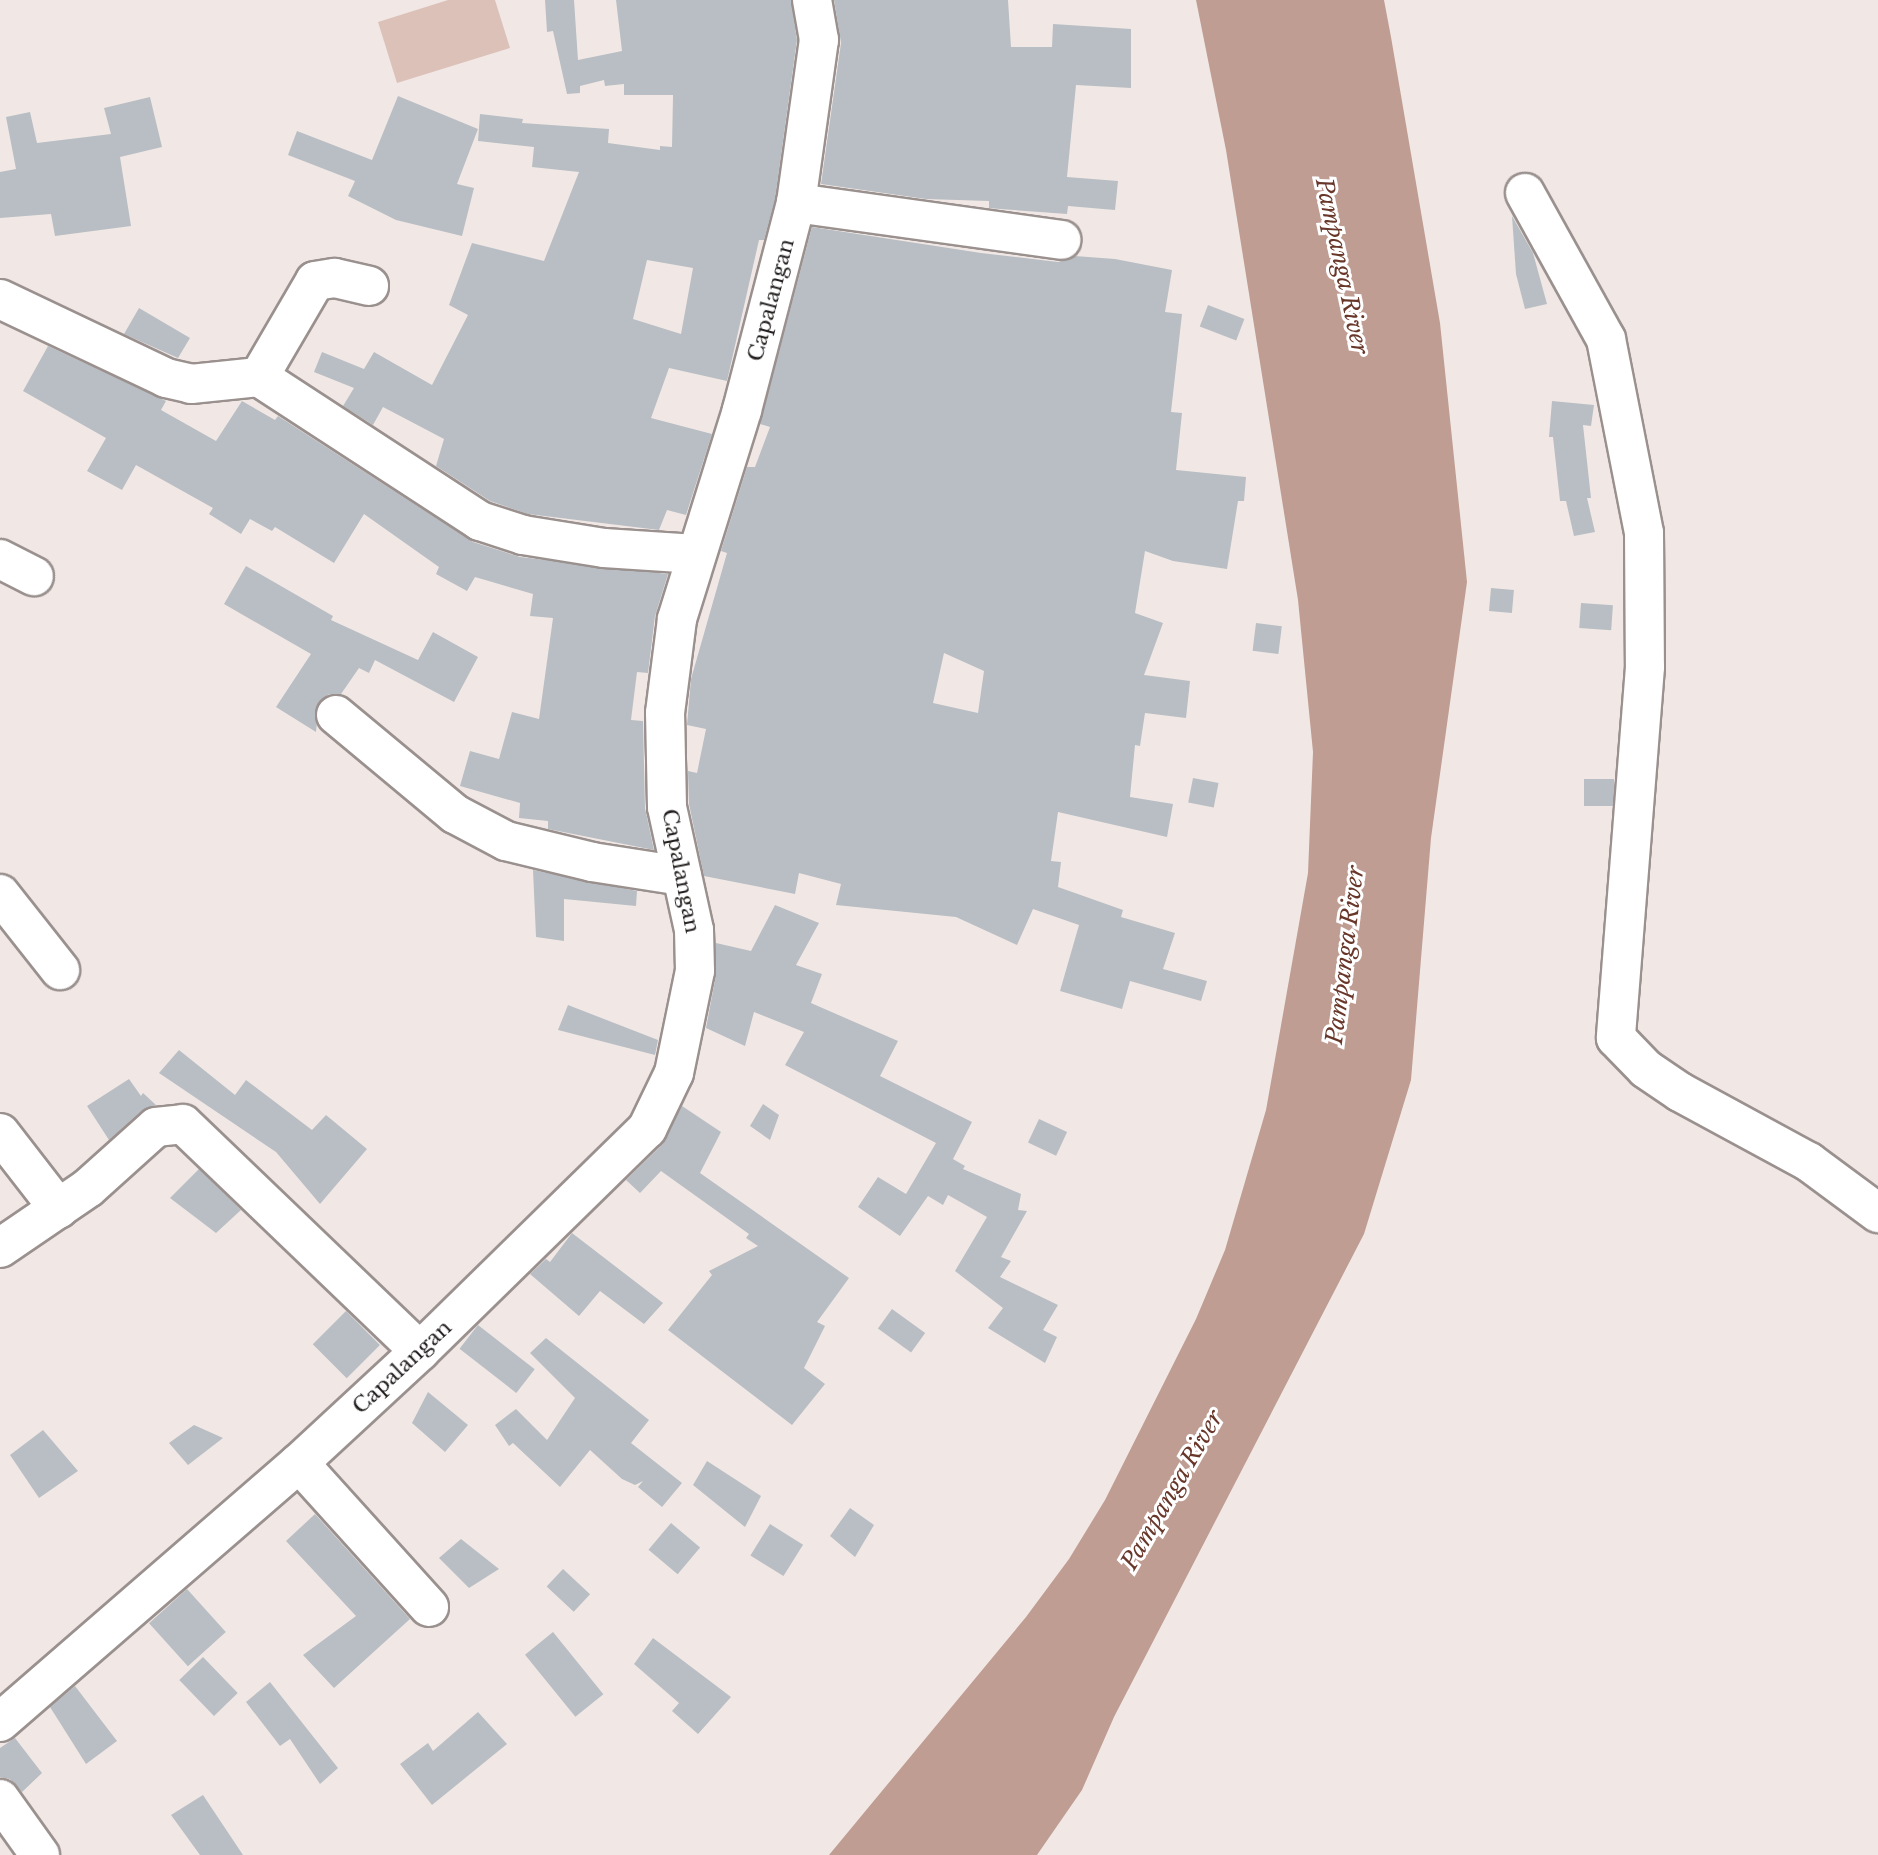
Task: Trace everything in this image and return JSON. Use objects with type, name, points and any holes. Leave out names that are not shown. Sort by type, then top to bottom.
[{"type":"street","name":"Capalangan","points":[[0,1721],[299,1463],[420,1352],[647,1129],[674,1073],[695,971],[694,930],[667,807],[665,713],[677,619],[773,302],[796,203],[819,40],[812,0]]},
{"type":"street","points":[[1525,193],[1606,339],[1644,533],[1645,667],[1616,1038],[1646,1069],[1680,1092],[1809,1162],[1878,1213]]},
{"type":"street","points":[[796,203],[1061,240]]},
{"type":"street","points":[[259,377],[315,281],[335,278],[369,286]]},
{"type":"street","points":[[0,299],[166,378],[191,384],[259,377],[480,521],[567,543],[696,554]]},
{"type":"street","points":[[0,559],[34,576]]},
{"type":"street","points":[[336,715],[455,814],[506,841],[592,862],[682,876]]},
{"type":"street","points":[[0,894],[60,970]]},
{"type":"street","points":[[0,1248],[89,1188],[156,1127],[183,1124],[420,1352]]},
{"type":"street","points":[[0,1133],[59,1209]]},
{"type":"street","points":[[299,1463],[429,1607]]},
{"type":"street","points":[[0,1799],[40,1855]]},
{"type":"shaded area","points":[[448,0],[495,0],[510,48],[397,83],[378,22]]},
{"type":"water","name":"Pampanga River","points":[[1196,0],[1384,0],[1440,323],[1467,582],[1431,838],[1411,1080],[1364,1234],[1114,1717],[1082,1790],[1037,1855],[829,1855],[1026,1617],[1069,1559],[1105,1500],[1196,1319],[1225,1250],[1266,1110],[1308,873],[1313,752],[1298,600],[1226,150]]},
{"type":"building","points":[[545,0],[574,0],[578,60],[622,51],[616,0],[791,0],[797,40],[775,199],[764,240],[759,240],[727,381],[669,368],[651,418],[712,434],[686,515],[667,510],[659,530],[528,514],[490,501],[436,466],[444,439],[383,407],[373,425],[343,406],[354,388],[314,372],[322,352],[364,369],[374,352],[432,385],[468,315],[449,305],[472,243],[544,261],[579,172],[532,167],[534,147],[478,141],[480,114],[523,119],[522,123],[609,129],[608,143],[660,150],[660,146],[672,147],[673,95],[624,95],[624,84],[605,86],[604,80],[580,86],[580,93],[567,94],[553,31],[547,32]],"holes":[[[647,260],[693,268],[681,334],[633,319]]]},
{"type":"building","points":[[834,0],[1008,0],[1011,47],[1052,47],[1053,24],[1131,29],[1131,88],[1076,85],[1067,177],[1118,181],[1115,210],[1068,206],[1067,214],[1000,209],[989,208],[989,201],[926,199],[821,184],[841,43]]},
{"type":"building","points":[[398,96],[478,129],[457,184],[474,188],[462,236],[396,220],[348,196],[355,181],[288,155],[297,131],[372,160]]},
{"type":"building","points":[[150,97],[162,147],[120,157],[131,226],[55,236],[51,214],[0,218],[0,172],[16,169],[6,117],[30,112],[37,143],[111,134],[104,108]]},
{"type":"building","points":[[1512,216],[1533,253],[1547,304],[1525,309],[1516,274]]},
{"type":"building","points":[[812,227],[981,253],[1058,262],[1075,256],[1115,259],[1172,270],[1165,312],[1182,314],[1171,412],[1182,413],[1176,470],[1246,477],[1244,501],[1238,501],[1227,569],[1173,561],[1145,551],[1135,613],[1163,623],[1144,675],[1190,681],[1186,718],[1145,713],[1140,746],[1135,745],[1130,797],[1173,804],[1167,837],[1058,812],[1051,861],[1061,862],[1058,887],[1123,910],[1121,917],[1175,933],[1163,969],[1207,981],[1201,1001],[1130,981],[1122,1009],[1060,991],[1079,925],[1033,909],[1017,945],[956,917],[836,905],[841,884],[799,873],[795,894],[704,876],[689,804],[688,771],[697,773],[706,729],[687,725],[691,679],[727,553],[721,551],[747,467],[755,467],[770,427],[760,424]],"holes":[[[944,653],[984,671],[978,713],[933,703]]]},
{"type":"building","points":[[1208,305],[1244,319],[1236,340],[1200,326]]},
{"type":"building","points":[[139,308],[190,338],[178,358],[124,334]]},
{"type":"building","points":[[48,346],[166,401],[161,410],[216,441],[242,401],[275,420],[278,416],[473,542],[520,557],[668,574],[655,616],[648,673],[637,672],[631,720],[643,721],[645,808],[654,850],[548,829],[548,821],[519,818],[520,803],[460,786],[470,751],[499,759],[512,712],[539,719],[553,618],[530,616],[533,594],[475,577],[467,591],[436,574],[439,567],[364,514],[334,563],[275,527],[272,531],[250,519],[241,534],[209,514],[213,508],[136,465],[122,490],[87,471],[106,438],[23,391]]},
{"type":"building","points":[[1552,401],[1594,405],[1591,426],[1583,425],[1591,498],[1587,498],[1595,532],[1574,536],[1566,501],[1560,501],[1553,437],[1549,437]]},
{"type":"building","points":[[246,566],[333,616],[331,620],[418,660],[433,632],[478,657],[454,702],[375,660],[369,673],[359,668],[341,694],[329,694],[319,702],[316,732],[276,707],[311,654],[224,604]]},
{"type":"building","points":[[1491,588],[1514,590],[1512,613],[1489,611]]},
{"type":"building","points":[[1581,603],[1613,605],[1611,630],[1579,628]]},
{"type":"building","points":[[1256,623],[1282,626],[1278,654],[1253,651]]},
{"type":"building","points":[[1193,778],[1219,783],[1214,808],[1188,803]]},
{"type":"building","points":[[1584,779],[1614,779],[1614,806],[1584,806]]},
{"type":"building","points":[[533,870],[637,891],[636,906],[564,899],[564,941],[536,937]]},
{"type":"building","points":[[775,905],[819,923],[796,965],[822,974],[811,1003],[898,1041],[880,1076],[972,1122],[953,1159],[965,1166],[963,1169],[1021,1194],[1018,1210],[1027,1211],[1001,1257],[1011,1261],[1000,1277],[1058,1305],[1043,1330],[1057,1337],[1045,1363],[988,1328],[1003,1308],[955,1271],[987,1217],[948,1195],[943,1205],[928,1196],[900,1236],[858,1207],[878,1177],[906,1194],[936,1143],[785,1065],[804,1032],[754,1012],[745,1046],[706,1028],[716,975],[716,943],[751,951]]},
{"type":"building","points":[[568,1005],[658,1040],[655,1055],[558,1030]]},
{"type":"building","points":[[179,1050],[235,1095],[246,1080],[312,1130],[326,1115],[367,1149],[320,1204],[276,1152],[159,1073]]},
{"type":"building","points":[[129,1079],[141,1096],[143,1093],[156,1105],[141,1111],[109,1140],[87,1106]]},
{"type":"building","points":[[763,1104],[779,1115],[770,1140],[750,1126]]},
{"type":"building","points":[[682,1106],[721,1132],[700,1173],[849,1278],[817,1322],[825,1326],[804,1368],[825,1384],[792,1425],[668,1330],[712,1275],[709,1271],[758,1246],[746,1238],[749,1234],[661,1171],[640,1193],[626,1180],[663,1144]]},
{"type":"building","points":[[1039,1119],[1067,1132],[1056,1156],[1028,1143]]},
{"type":"building","points":[[199,1169],[241,1210],[216,1233],[170,1198]]},
{"type":"building","points":[[572,1233],[663,1303],[644,1324],[600,1291],[579,1316],[530,1274],[546,1259],[550,1262]]},
{"type":"building","points":[[892,1309],[925,1333],[911,1353],[878,1328]]},
{"type":"building","points":[[346,1311],[380,1345],[347,1378],[313,1344]]},
{"type":"building","points":[[478,1325],[535,1369],[516,1393],[460,1349]]},
{"type":"building","points":[[546,1338],[649,1420],[631,1443],[682,1483],[662,1507],[638,1487],[643,1481],[635,1485],[622,1479],[590,1450],[560,1487],[513,1443],[509,1446],[495,1425],[516,1409],[547,1440],[575,1398],[530,1353]]},
{"type":"building","points":[[428,1392],[468,1425],[445,1452],[412,1423]]},
{"type":"building","points":[[194,1425],[223,1438],[188,1465],[169,1443]]},
{"type":"building","points":[[43,1430],[78,1471],[39,1498],[10,1455]]},
{"type":"building","points":[[707,1461],[761,1496],[745,1527],[693,1485]]},
{"type":"building","points":[[850,1508],[874,1525],[855,1557],[830,1536]]},
{"type":"building","points":[[315,1514],[410,1619],[334,1688],[303,1655],[356,1616],[286,1541]]},
{"type":"building","points":[[671,1523],[700,1547],[678,1574],[649,1550]]},
{"type":"building","points":[[770,1524],[803,1545],[783,1576],[750,1555]]},
{"type":"building","points":[[461,1539],[499,1569],[469,1588],[439,1558]]},
{"type":"building","points":[[563,1569],[590,1594],[574,1612],[547,1587]]},
{"type":"building","points":[[187,1589],[226,1632],[188,1666],[149,1623]]},
{"type":"building","points":[[553,1632],[603,1694],[575,1717],[525,1655]]},
{"type":"building","points":[[653,1638],[731,1697],[698,1734],[672,1711],[679,1703],[634,1664]]},
{"type":"building","points":[[203,1657],[238,1693],[214,1716],[179,1680]]},
{"type":"building","points":[[270,1682],[338,1768],[320,1784],[290,1739],[280,1746],[246,1702]]},
{"type":"building","points":[[75,1686],[117,1741],[86,1764],[50,1707]]},
{"type":"building","points":[[478,1712],[507,1744],[432,1805],[400,1764],[428,1743],[433,1751]]},
{"type":"building","points":[[15,1738],[42,1773],[22,1792],[10,1779],[0,1777],[0,1748]]},
{"type":"building","points":[[203,1795],[243,1855],[200,1855],[171,1815]]}]
